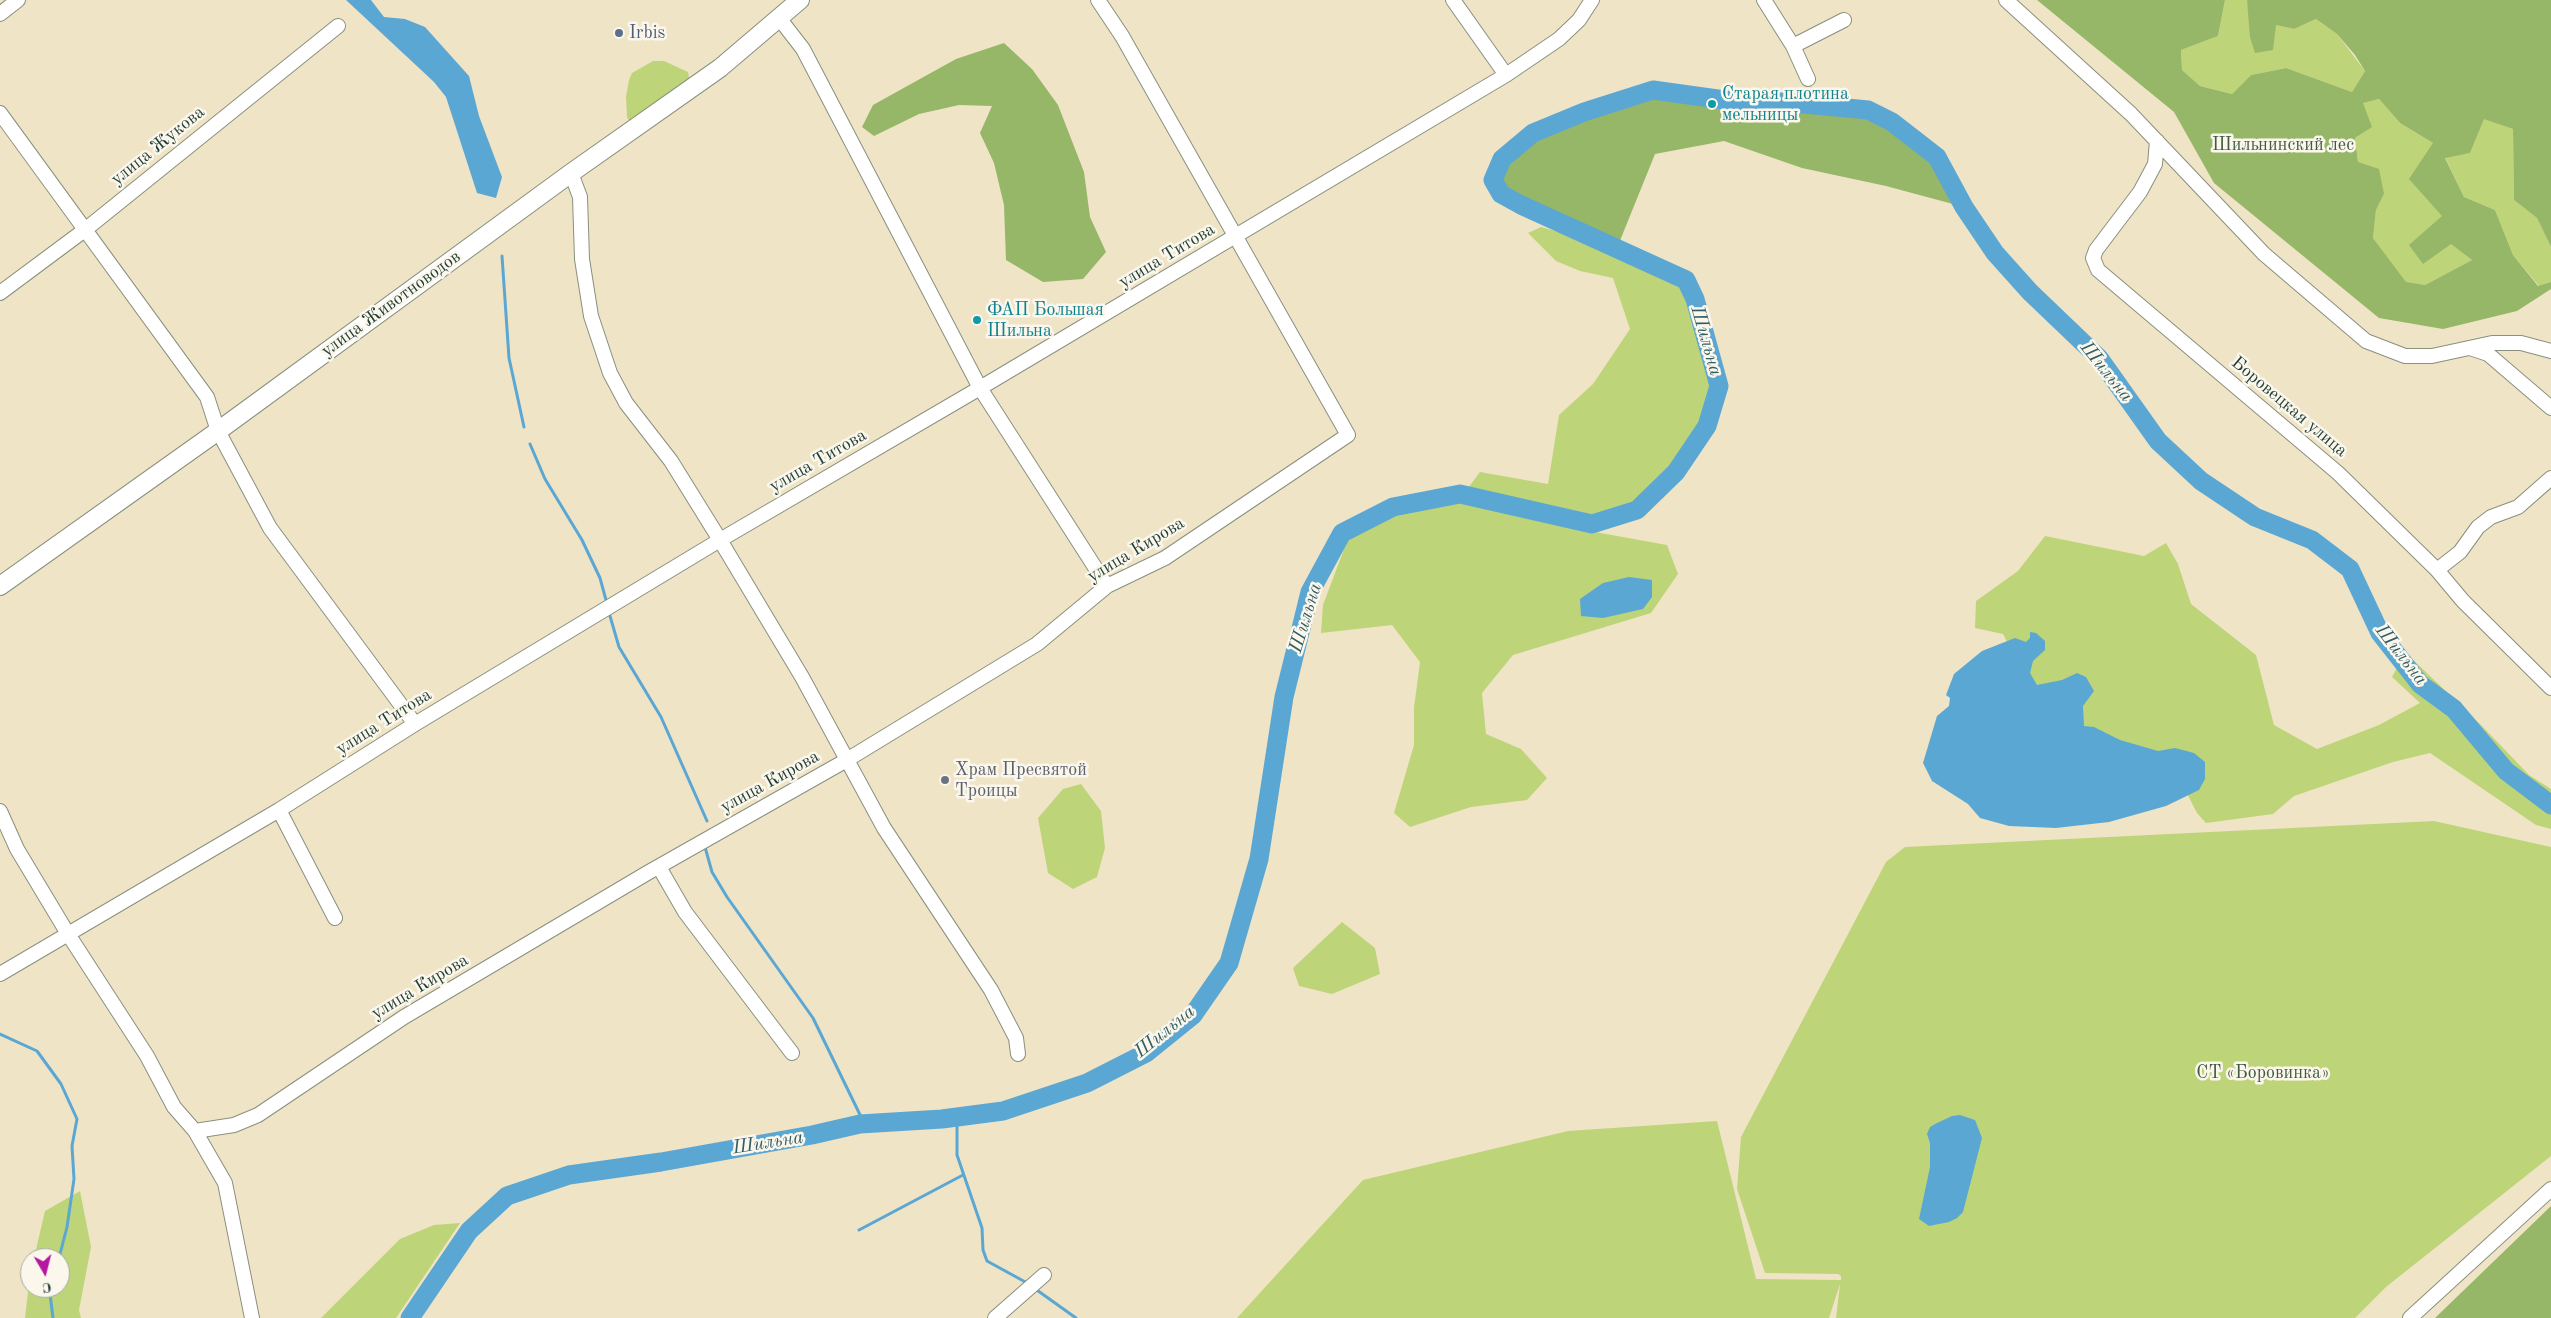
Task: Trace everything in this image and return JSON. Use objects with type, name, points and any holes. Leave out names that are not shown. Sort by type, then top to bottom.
[{"type":"main road","name":"улица Животноводов","points":[[0,586],[218,431],[571,173],[720,68],[800,0]]},
{"type":"street","points":[[0,14],[18,0]]},
{"type":"street","points":[[1098,0],[1122,36],[1235,236]]},
{"type":"street","points":[[1453,0],[1506,75]]},
{"type":"street","name":"улица Титова","points":[[0,974],[279,810],[415,724],[720,540],[980,388],[1506,75],[1559,39],[1578,20],[1592,0]]},
{"type":"street","points":[[1764,0],[1793,46],[1808,78]]},
{"type":"street","points":[[2006,0],[2130,114],[2264,254],[2366,341],[2405,356],[2432,356],[2492,343],[2521,343],[2551,351]]},
{"type":"street","points":[[779,18],[803,49],[980,388],[1107,586]]},
{"type":"street","points":[[1793,46],[1844,20]]},
{"type":"street","name":"улица Жукова","points":[[0,293],[86,229],[338,26]]},
{"type":"street","points":[[0,113],[207,397],[218,431],[270,528],[415,724]]},
{"type":"street","name":"Боровецкая улица","points":[[2157,142],[2155,164],[2140,192],[2096,250],[2094,258],[2098,270],[2338,473],[2437,570],[2463,600],[2551,688]]},
{"type":"street","points":[[571,173],[580,197],[582,259],[591,316],[610,373],[626,403],[671,461],[720,540],[802,678],[845,761],[884,828],[991,990],[1016,1038],[1018,1054]]},
{"type":"street","name":"улица Кирова","points":[[194,1132],[234,1125],[258,1115],[404,1017],[659,867],[845,761],[1037,644],[1107,586],[1164,558],[1348,435],[1235,236]]},
{"type":"street","points":[[2470,348],[2488,354],[2551,408]]},
{"type":"street","points":[[2437,570],[2460,552],[2478,527],[2492,517],[2518,507],[2551,478]]},
{"type":"street","points":[[279,810],[335,918]]},
{"type":"street","points":[[0,811],[17,849],[68,934],[147,1056],[174,1107],[194,1132],[225,1183],[252,1318]]},
{"type":"street","points":[[659,867],[685,912],[792,1054]]},
{"type":"street","points":[[2410,1318],[2551,1188]]},
{"type":"street","points":[[995,1318],[1044,1275]]},
{"type":"green space","name":"Шильнинский лес","points":[[2037,0],[2225,0],[2218,36],[2181,50],[2182,70],[2200,86],[2232,94],[2251,75],[2286,68],[2352,92],[2365,71],[2355,55],[2337,34],[2316,19],[2294,29],[2276,25],[2273,50],[2255,53],[2250,37],[2247,0],[2551,0],[2551,247],[2537,218],[2514,200],[2513,129],[2484,119],[2470,153],[2445,158],[2464,197],[2495,210],[2513,255],[2538,286],[2551,282],[2551,289],[2517,311],[2443,329],[2379,318],[2214,183],[2174,112]],"holes":[[[2379,99],[2400,123],[2433,143],[2409,179],[2442,216],[2409,245],[2423,264],[2451,244],[2472,260],[2425,285],[2406,282],[2373,238],[2376,210],[2384,194],[2379,169],[2358,162],[2355,138],[2372,127],[2363,103]]]},
{"type":"green space","points":[[2225,0],[2247,0],[2248,7],[2276,25],[2294,29],[2316,19],[2337,34],[2365,71],[2352,92],[2286,68],[2251,75],[2232,94],[2200,86],[2182,70],[2181,50],[2218,36]]},
{"type":"green space","points":[[1004,43],[1032,69],[1058,105],[1084,172],[1090,217],[1106,252],[1083,279],[1043,282],[1006,260],[1004,205],[994,163],[980,133],[992,106],[959,105],[919,114],[874,136],[862,127],[873,105],[956,59]]},
{"type":"green space","points":[[653,61],[664,61],[688,72],[690,83],[631,126],[627,117],[626,97],[629,80],[632,73]]},
{"type":"green space","points":[[1653,90],[1732,101],[1783,102],[1868,110],[1892,122],[1937,157],[1964,207],[1886,186],[1802,168],[1724,141],[1655,154],[1617,248],[1501,194],[1493,180],[1502,159],[1533,133],[1584,112]]},
{"type":"green space","points":[[2379,99],[2400,123],[2433,143],[2442,216],[2452,244],[2472,260],[2425,285],[2406,283],[2373,238],[2376,210],[2384,194],[2358,162],[2355,138],[2371,127],[2362,103]]},
{"type":"green space","points":[[2484,118],[2513,129],[2514,200],[2537,218],[2551,247],[2551,282],[2539,286],[2513,255],[2495,210],[2464,197],[2445,157],[2470,153]]},
{"type":"green space","points":[[1541,227],[1617,248],[1629,244],[1695,299],[1722,369],[1708,441],[1663,498],[1624,520],[1573,528],[1667,545],[1678,574],[1651,613],[1513,655],[1482,693],[1486,734],[1521,749],[1547,778],[1527,800],[1471,807],[1410,827],[1394,813],[1414,745],[1414,708],[1420,662],[1392,625],[1321,633],[1323,605],[1352,528],[1404,505],[1457,503],[1480,472],[1548,484],[1559,415],[1593,384],[1630,329],[1613,278],[1580,271],[1556,261],[1528,233]]},
{"type":"green space","points":[[2045,536],[2144,556],[2166,543],[2178,564],[2191,604],[2256,655],[2274,725],[2317,749],[2379,725],[2420,703],[2392,677],[2405,652],[2481,725],[2529,775],[2551,789],[2551,829],[2536,825],[2430,753],[2393,762],[2294,796],[2273,814],[2206,823],[2197,813],[2174,768],[2094,740],[2028,683],[2003,634],[1975,628],[1976,601],[2018,571]]},
{"type":"green space","points":[[1081,784],[1101,811],[1105,848],[1097,877],[1073,889],[1048,873],[1038,818],[1063,789]]},
{"type":"green space","name":"СТ «Боровинка»","points":[[2434,821],[2551,847],[2551,1156],[2386,1287],[2355,1318],[1836,1318],[1840,1284],[1829,1318],[1237,1318],[1363,1180],[1568,1131],[1717,1121],[1756,1279],[1841,1280],[1841,1276],[1838,1274],[1765,1273],[1737,1189],[1741,1137],[1886,862],[1905,847]]},
{"type":"green space","points":[[1342,922],[1375,948],[1380,974],[1332,994],[1299,986],[1293,968]]},
{"type":"green space","points":[[80,1191],[91,1247],[79,1310],[81,1318],[25,1318],[27,1298],[70,1298],[70,1248],[36,1248],[45,1211]]},
{"type":"green space","points":[[2551,1206],[2551,1318],[2435,1318]]},
{"type":"green space","points":[[460,1223],[396,1318],[321,1318],[400,1239],[434,1225]]},
{"type":"water","points":[[346,0],[371,0],[384,17],[405,19],[425,27],[469,76],[479,116],[502,177],[496,198],[477,193],[446,97],[434,82]]},
{"type":"water","points":[[1629,577],[1652,580],[1652,597],[1643,609],[1603,618],[1581,616],[1580,599],[1603,583]]},
{"type":"water","points":[[2030,632],[2036,633],[2045,641],[2045,650],[2033,661],[2030,673],[2037,685],[2062,680],[2077,673],[2086,677],[2094,691],[2083,706],[2084,726],[2094,727],[2120,740],[2158,751],[2175,748],[2194,753],[2205,762],[2205,779],[2199,790],[2166,806],[2109,822],[2056,828],[2009,826],[1980,818],[1968,804],[1932,781],[1923,763],[1937,716],[1949,706],[1950,698],[1946,695],[1954,674],[1982,651],[2015,638],[2026,642],[2030,638]]},
{"type":"water","points":[[1960,1115],[1975,1120],[1982,1138],[1963,1212],[1949,1222],[1929,1226],[1919,1219],[1930,1167],[1930,1143],[1927,1134],[1930,1127],[1952,1116]]},
{"type":"waterway","name":"Шильна","points":[[410,1318],[469,1231],[507,1196],[569,1175],[661,1162],[812,1135],[860,1124],[942,1119],[1003,1111],[1087,1083],[1146,1053],[1193,1015],[1229,963],[1259,859],[1284,697],[1310,592],[1342,533],[1393,507],[1460,494],[1592,524],[1637,510],[1676,472],[1707,426],[1719,386],[1695,299],[1686,280],[1521,205],[1501,194],[1493,180],[1502,159],[1533,133],[1584,112],[1653,90],[1732,101],[1783,102],[1868,110],[1892,122],[1937,157],[1964,207],[1995,253],[2030,292],[2099,358],[2158,441],[2201,481],[2255,517],[2312,540],[2350,569],[2380,633],[2420,684],[2454,709],[2506,771],[2551,805]]},
{"type":"waterway","points":[[502,256],[509,358],[524,427]]},
{"type":"waterway","points":[[530,444],[545,479],[582,540],[600,578],[606,600]]},
{"type":"waterway","points":[[610,616],[619,647],[661,717],[707,821]]},
{"type":"waterway","points":[[705,847],[712,872],[727,897],[813,1018],[864,1123]]},
{"type":"waterway","points":[[0,1034],[37,1051],[61,1084],[77,1119],[72,1146],[74,1179],[67,1227],[62,1248]]},
{"type":"waterway","points":[[957,1117],[957,1155],[982,1228],[983,1250],[987,1261],[1029,1284]]},
{"type":"waterway","points":[[859,1230],[963,1175]]},
{"type":"waterway","points":[[1034,1288],[1076,1318]]},
{"type":"waterway","points":[[50,1298],[53,1318]]},
{"type":"place","name":"Irbis","points":[[619,33]]},
{"type":"place","name":"Старая плотина мельницы","points":[[1712,104]]},
{"type":"place","name":"ФАП Большая Шильна","points":[[977,320]]},
{"type":"place","name":"Храм Пресвятой Троицы","points":[[945,780]]}]
